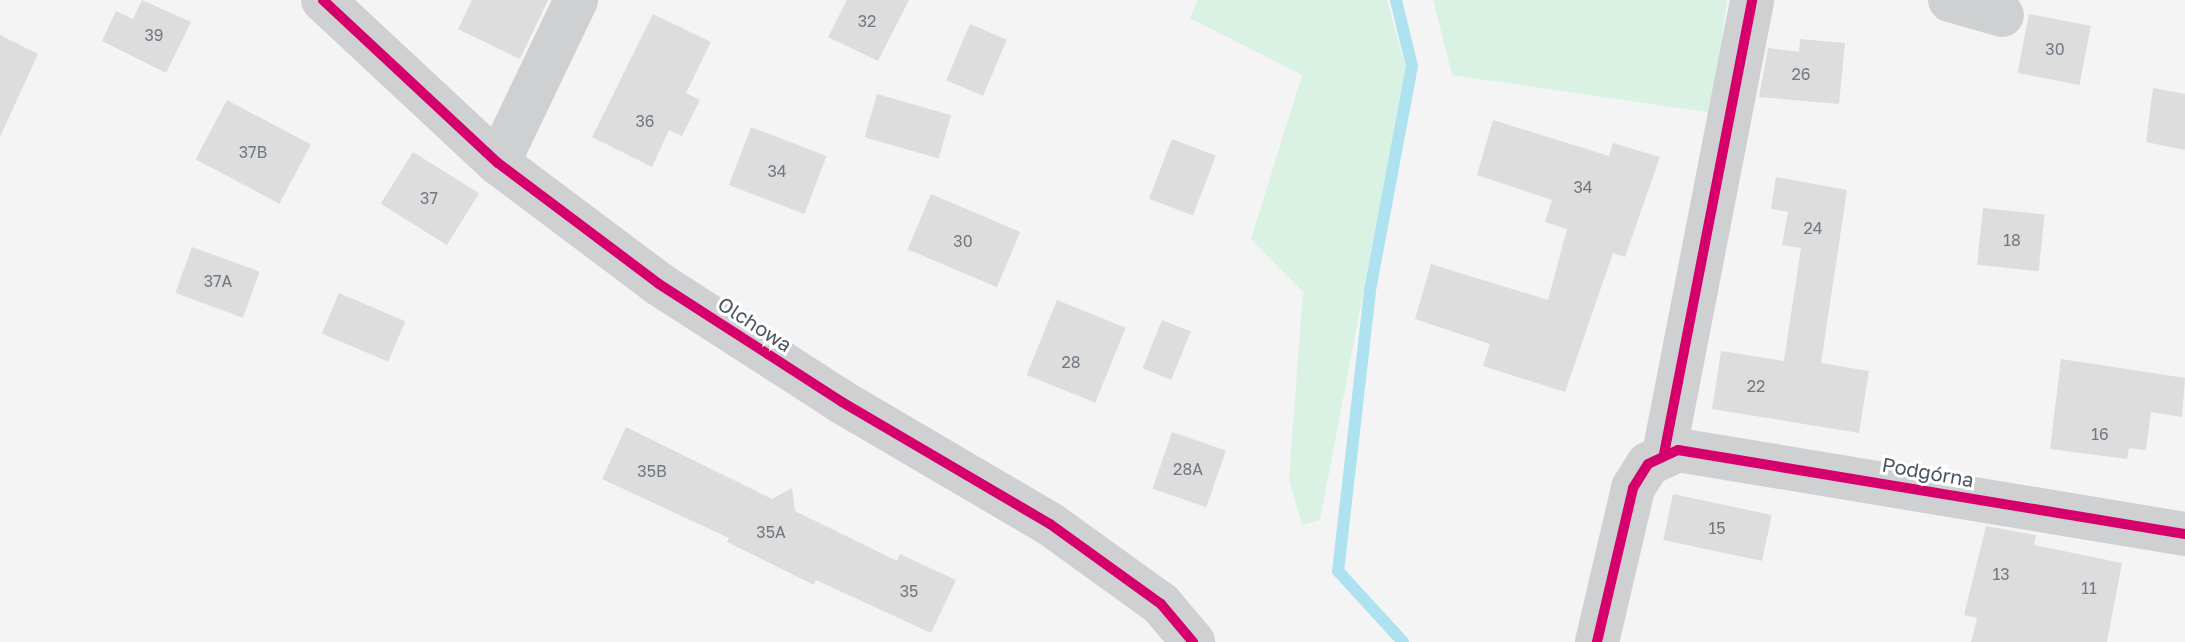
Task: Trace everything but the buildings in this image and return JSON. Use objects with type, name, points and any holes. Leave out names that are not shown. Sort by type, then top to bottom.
[{"type":"street","name":"Olchowa","points":[[323,0],[498,163],[659,284],[842,402],[1050,524],[1161,604],[1193,642]]},
{"type":"street","points":[[498,163],[576,0]]},
{"type":"street","points":[[1597,642],[1633,488],[1648,464],[1664,454],[1752,0]]},
{"type":"street","points":[[1950,0],[2002,15]]},
{"type":"street","name":"Podgórna","points":[[1664,454],[1689,449],[2185,534]]},
{"type":"green space","points":[[1198,0],[1387,0],[1406,69],[1320,520],[1302,525],[1289,479],[1303,292],[1251,239],[1302,75],[1190,18]]},
{"type":"green space","points":[[1433,0],[1727,0],[1713,113],[1452,75]]},
{"type":"waterway","points":[[1396,0],[1412,66],[1370,291],[1338,571],[1403,642]]},
{"type":"cycle path","points":[[323,0],[498,163],[659,284],[842,402],[1050,524],[1161,604],[1193,642]]},
{"type":"cycle path","points":[[1664,454],[1752,0]]},
{"type":"cycle path","points":[[1597,642],[1633,488],[1648,464],[1678,450],[2185,534]]}]
